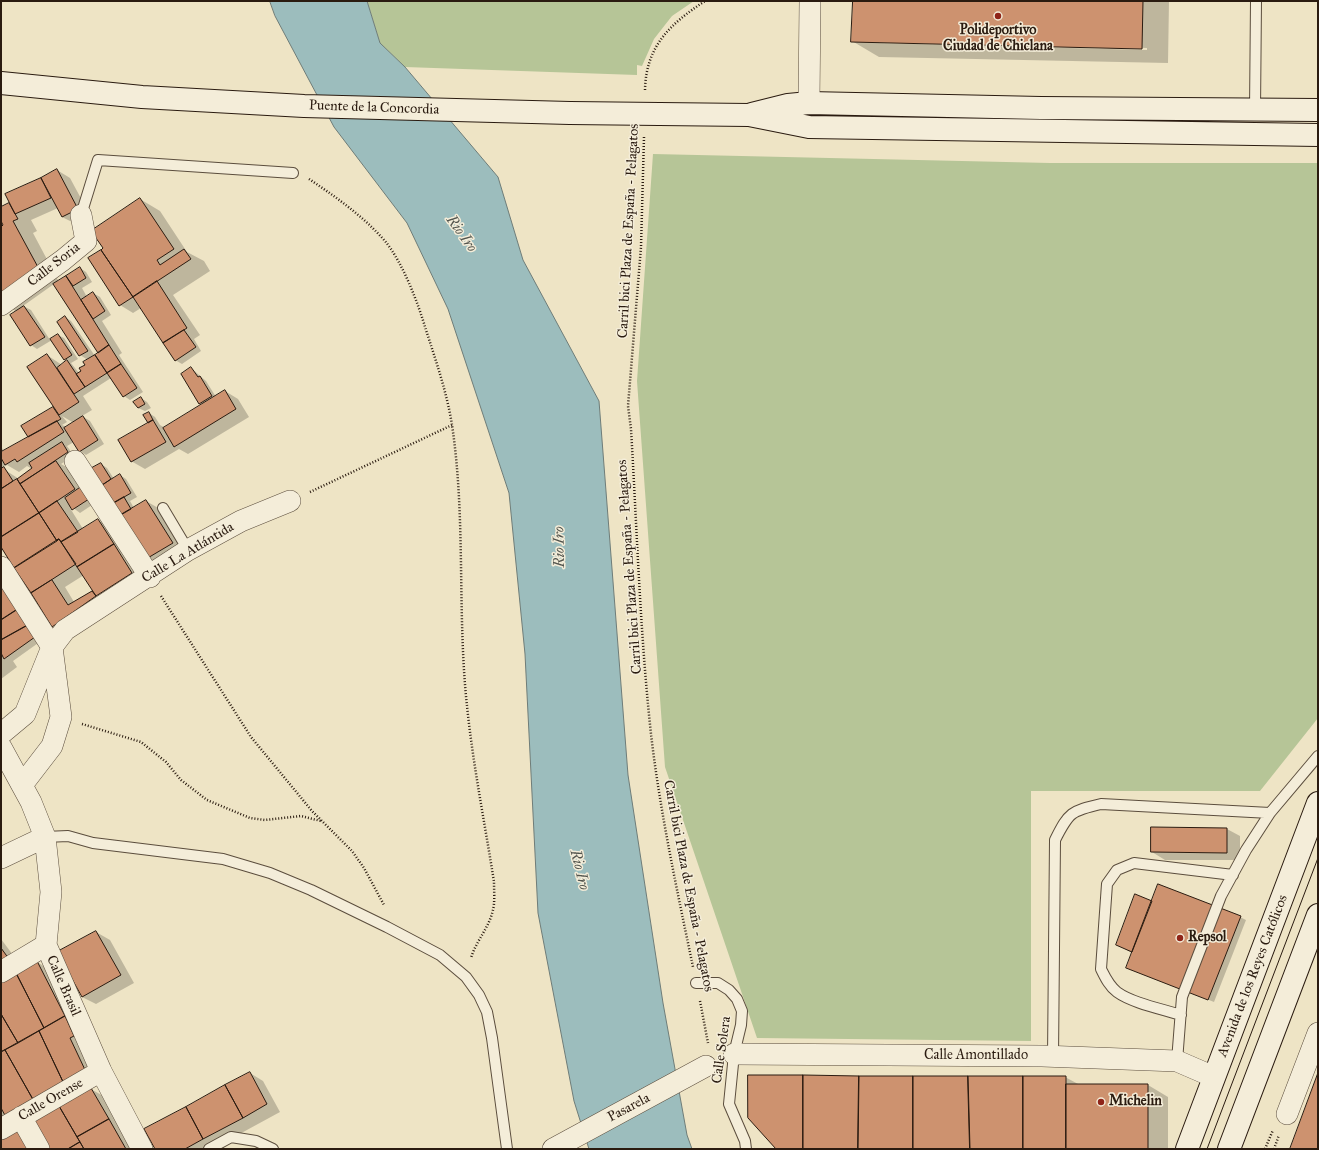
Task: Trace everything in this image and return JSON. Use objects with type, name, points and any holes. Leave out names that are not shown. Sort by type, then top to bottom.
[{"type":"main road","name":"Puente de la Concordia","points":[[1,83],[142,97],[296,105],[644,115],[749,115]]},
{"type":"main road","points":[[749,115],[788,105],[809,103],[1318,110]]},
{"type":"main road","points":[[749,115],[809,127],[1318,135]]},
{"type":"main road","name":"Avenida de los Reyes Católicos","points":[[1187,1149],[1318,802]]},
{"type":"main road","points":[[1229,1149],[1318,915]]},
{"type":"street","points":[[809,103],[810,1]]},
{"type":"street","name":"Calle Soria","points":[[1,305],[63,260],[86,241],[81,215]]},
{"type":"street","points":[[75,461],[150,577]]},
{"type":"street","name":"Calle La Atlántida","points":[[1,734],[24,714],[52,647],[65,630],[150,577],[188,550],[241,522],[290,501]]},
{"type":"street","points":[[1,567],[52,647],[61,717],[52,746],[22,785]]},
{"type":"street","name":"Calle Brasil","points":[[1,747],[31,802],[45,837],[51,892],[46,945],[101,1071],[142,1149]]},
{"type":"street","points":[[1,858],[45,837]]},
{"type":"street","points":[[1,972],[46,945]]},
{"type":"street","points":[[1287,1114],[1318,1033]]},
{"type":"street","name":"Calle Amontillado","points":[[734,1054],[1053,1057],[1177,1061],[1214,1077]]},
{"type":"street","name":"Pasarela","points":[[553,1149],[707,1058]]},
{"type":"street","name":"Calle Orense","points":[[1,1129],[101,1071]]},
{"type":"street","points":[[21,1117],[39,1149]]},
{"type":"lane","points":[[1254,110],[1256,1]]},
{"type":"lane","points":[[81,215],[98,160],[293,173]]},
{"type":"lane","points":[[163,508],[188,550]]},
{"type":"lane","points":[[1177,1061],[1182,997],[1221,896],[1270,813],[1318,756]]},
{"type":"lane","points":[[1053,1057],[1055,840],[1065,820],[1078,809],[1101,804],[1270,813]]},
{"type":"lane","points":[[45,837],[68,836],[93,843],[224,859],[270,873],[311,890],[440,955],[466,977],[479,995],[487,1012],[507,1149]]},
{"type":"lane","points":[[1181,1015],[1129,998],[1117,992],[1107,982],[1101,969],[1107,884],[1117,870],[1134,863],[1233,875]]},
{"type":"lane","name":"Calle Solera","points":[[696,983],[718,983],[729,990],[737,999],[742,1011],[741,1026],[734,1054],[730,1104],[745,1141],[746,1149]]},
{"type":"lane","points":[[209,1149],[231,1137],[256,1141],[273,1149]]},
{"type":"path","name":"Carril bici Plaza de España - Pelagatos","points":[[705,1],[670,28],[655,49],[648,64],[644,115],[641,246],[628,406],[631,429],[642,618],[651,734],[668,841],[696,983],[707,1058]]},
{"type":"path","points":[[293,173],[309,179],[334,195],[363,218],[386,242],[406,277],[420,310],[441,376],[452,425],[458,484],[467,706],[494,882],[493,910],[484,932],[473,949],[466,977]]},
{"type":"path","points":[[290,501],[452,425]]},
{"type":"path","points":[[150,577],[251,737],[322,822],[352,851],[364,868],[389,914],[387,927]]},
{"type":"path","points":[[61,717],[141,742],[166,762],[180,780],[206,800],[250,818],[265,820],[301,816],[322,822]]},
{"type":"green space","points":[[367,1],[694,1],[672,16],[654,39],[642,66],[637,65],[637,75],[405,67],[380,43]]},
{"type":"green space","points":[[653,154],[1050,163],[1318,163],[1318,718],[1260,791],[1031,791],[1031,1041],[757,1038],[665,767],[637,381]]},
{"type":"water","name":"Rio Iro","points":[[270,1],[367,1],[380,43],[405,67],[498,177],[523,260],[599,401],[628,775],[663,1003],[687,1135],[692,1149],[589,1149],[574,1101],[538,913],[525,654],[509,493],[448,309],[407,223],[334,127],[275,16]]},
{"type":"building","name":"Polideportivo Ciudad de Chiclana","points":[[853,1],[1143,1],[1142,49],[851,42]]},
{"type":"building","points":[[57,169],[78,209],[62,217],[41,178]]},
{"type":"building","points":[[41,178],[51,198],[15,214],[5,194]]},
{"type":"building","points":[[140,198],[174,249],[157,260],[160,265],[184,249],[191,259],[133,297],[101,250],[103,248],[91,231]]},
{"type":"building","points":[[9,203],[18,219],[13,221],[39,269],[1,296],[1,227],[3,225],[1,221],[1,207]]},
{"type":"building","points":[[101,250],[133,297],[119,306],[88,258]]},
{"type":"building","points":[[80,267],[86,278],[73,286],[66,276]]},
{"type":"building","points":[[66,276],[109,345],[98,353],[53,284]]},
{"type":"building","points":[[157,281],[187,328],[163,343],[133,297]]},
{"type":"building","points":[[93,292],[105,311],[93,319],[81,300]]},
{"type":"building","points":[[24,306],[45,337],[30,346],[10,315]]},
{"type":"building","points":[[65,316],[88,351],[79,356],[57,322]]},
{"type":"building","points":[[184,330],[196,347],[175,361],[163,343]]},
{"type":"building","points":[[58,334],[72,355],[64,360],[50,339]]},
{"type":"building","points":[[109,345],[121,364],[107,373],[95,355]]},
{"type":"building","points":[[47,354],[79,402],[59,415],[27,367]]},
{"type":"building","points":[[95,355],[107,373],[85,387],[76,374],[81,371],[79,368],[85,365],[83,362]]},
{"type":"building","points":[[67,360],[85,387],[74,394],[57,368]]},
{"type":"building","points":[[121,364],[137,388],[123,397],[107,373]]},
{"type":"building","points":[[191,367],[198,377],[200,376],[212,396],[199,404],[181,374]]},
{"type":"building","points":[[225,390],[236,409],[174,447],[163,428]]},
{"type":"building","points":[[141,397],[145,404],[138,408],[133,402]]},
{"type":"building","points":[[53,407],[61,419],[28,437],[21,426]]},
{"type":"building","points":[[149,412],[153,420],[148,423],[143,415]]},
{"type":"building","points":[[83,416],[98,440],[79,452],[64,428]]},
{"type":"building","points":[[153,420],[166,442],[131,462],[118,440]]},
{"type":"building","points":[[57,421],[64,432],[17,462],[15,459],[5,465],[1,458],[1,452]]},
{"type":"building","points":[[62,442],[68,452],[20,484],[17,479],[32,468],[29,463]]},
{"type":"building","points":[[56,461],[75,489],[39,513],[20,484]]},
{"type":"building","points":[[101,463],[111,479],[101,486],[90,469]]},
{"type":"building","points":[[4,467],[13,481],[1,489],[1,469]]},
{"type":"building","points":[[120,474],[131,493],[112,504],[101,486]]},
{"type":"building","points":[[17,479],[39,513],[1,537],[1,489]]},
{"type":"building","points":[[81,487],[89,499],[72,510],[65,498]]},
{"type":"building","points":[[124,497],[131,509],[119,516],[112,504]]},
{"type":"building","points":[[146,500],[173,543],[146,559],[119,516]]},
{"type":"building","points":[[57,501],[78,532],[61,542],[59,539],[57,541],[39,513]]},
{"type":"building","points":[[39,513],[57,541],[14,568],[1,547],[1,537]]},
{"type":"building","points":[[98,519],[114,544],[77,567],[61,542]]},
{"type":"building","points":[[59,539],[76,564],[31,593],[14,568]]},
{"type":"building","points":[[114,544],[132,573],[96,596],[77,567]]},
{"type":"building","points":[[52,580],[68,605],[92,591],[96,596],[52,627],[31,593]]},
{"type":"building","points":[[1,584],[18,609],[1,620]]},
{"type":"building","points":[[18,609],[28,625],[1,640],[1,620]]},
{"type":"building","points":[[28,625],[35,637],[4,659],[1,653],[1,640]]},
{"type":"building","points":[[1151,827],[1227,828],[1227,853],[1151,852]]},
{"type":"building","points":[[1158,884],[1241,916],[1208,1000],[1126,968]]},
{"type":"building","points":[[1135,894],[1152,901],[1132,952],[1116,945]]},
{"type":"building","points":[[96,931],[121,975],[82,997],[57,952]]},
{"type":"building","points":[[1,948],[9,959],[1,964]]},
{"type":"building","points":[[37,961],[65,1016],[44,1028],[16,973]]},
{"type":"building","points":[[16,973],[44,1028],[18,1043],[1,1014],[1,981]]},
{"type":"building","points":[[1,1014],[18,1043],[1,1052]]},
{"type":"building","points":[[65,1016],[74,1036],[70,1038],[87,1074],[65,1086],[39,1031]]},
{"type":"building","points":[[39,1031],[65,1086],[35,1103],[5,1050]]},
{"type":"building","points":[[5,1050],[35,1103],[7,1119],[1,1108],[1,1052]]},
{"type":"building","points":[[250,1072],[267,1104],[243,1118],[225,1085]]},
{"type":"building","points":[[1318,1073],[1318,1149],[1290,1149]]},
{"type":"building","points":[[748,1075],[803,1075],[803,1149],[776,1149],[748,1118]]},
{"type":"building","points":[[803,1075],[859,1076],[858,1149],[803,1149]]},
{"type":"building","points":[[859,1076],[913,1076],[913,1149],[858,1149]]},
{"type":"building","points":[[913,1076],[968,1076],[970,1149],[913,1149]]},
{"type":"building","points":[[968,1076],[1023,1076],[1023,1149],[970,1149]]},
{"type":"building","points":[[1023,1076],[1066,1076],[1066,1149],[1023,1149]]},
{"type":"building","points":[[1066,1084],[1148,1084],[1148,1149],[1066,1149]]},
{"type":"building","points":[[225,1085],[243,1118],[203,1139],[186,1107]]},
{"type":"building","points":[[91,1088],[109,1119],[77,1137],[59,1106]]},
{"type":"building","points":[[59,1106],[80,1142],[68,1149],[49,1149],[33,1120]]},
{"type":"building","points":[[186,1107],[203,1139],[185,1149],[155,1149],[144,1129]]},
{"type":"building","points":[[109,1119],[126,1149],[84,1149],[77,1137]]},
{"type":"building","points":[[18,1129],[30,1149],[1,1149],[1,1138]]},
{"type":"building","points":[[80,1142],[84,1149],[68,1149]]},
{"type":"tram line","points":[[1207,1149],[1318,858]]},
{"type":"place","name":"Polideportivo Ciudad de Chiclana","points":[[998,16]]},
{"type":"place","name":"Repsol","points":[[1180,938]]},
{"type":"place","name":"Michelin","points":[[1101,1102]]}]
